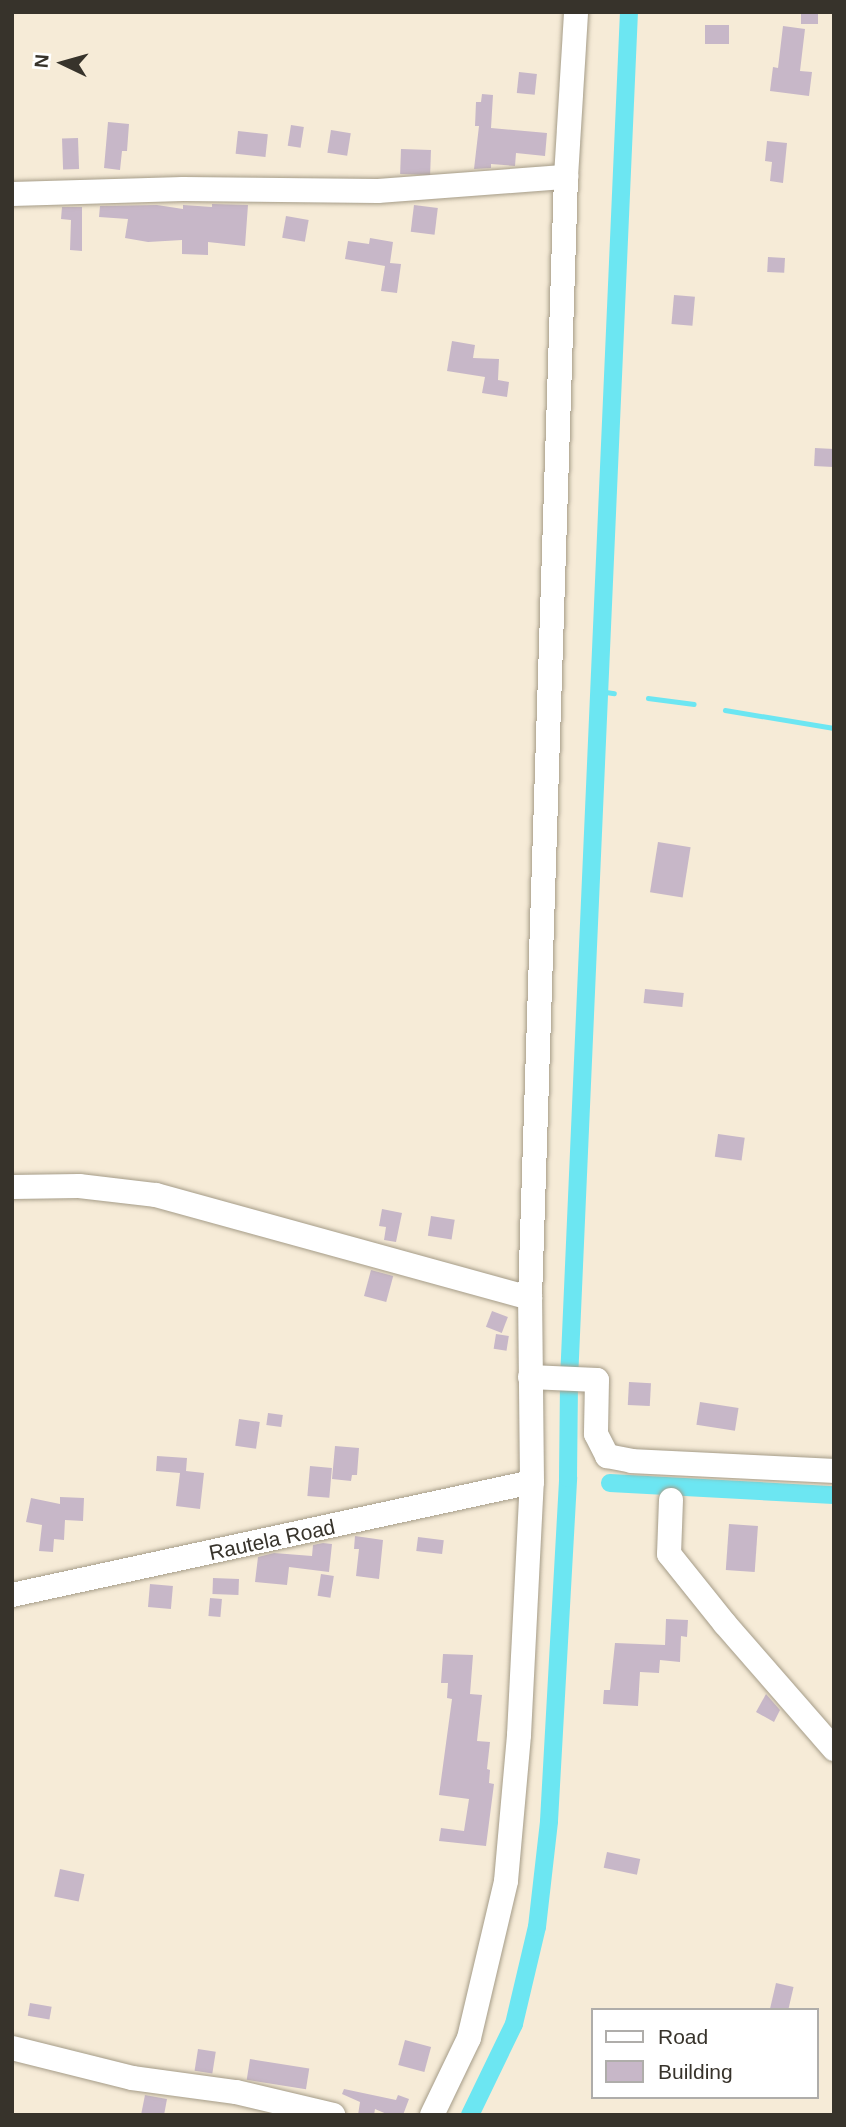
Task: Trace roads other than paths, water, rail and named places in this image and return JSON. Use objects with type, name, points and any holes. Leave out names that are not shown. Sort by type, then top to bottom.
[{"type":"street","points":[[432,2115],[469,2038],[506,1881],[519,1734],[536,1376],[530,1298],[566,177],[576,12]]},
{"type":"street","points":[[12,194],[183,189],[378,191],[566,177]]},
{"type":"street","points":[[12,1187],[79,1186],[156,1195],[530,1298]]},
{"type":"street","points":[[536,1376],[597,1380],[596,1434],[607,1456],[632,1461],[834,1471]]},
{"type":"street","name":"Rautela Road","points":[[12,1595],[532,1482]]},
{"type":"street","points":[[671,1500],[669,1554],[725,1624],[834,1749]]},
{"type":"street","points":[[12,2048],[132,2078],[236,2092],[333,2115]]},
{"type":"waterway","points":[[470,2115],[514,2024],[537,1927],[549,1821],[568,1478],[569,1380],[629,12]]},
{"type":"waterway","points":[[599,691],[614,693]]},
{"type":"waterway","points":[[648,698],[694,704]]},
{"type":"waterway","points":[[725,710],[834,728]]},
{"type":"waterway","points":[[610,1483],[834,1495]]}]
